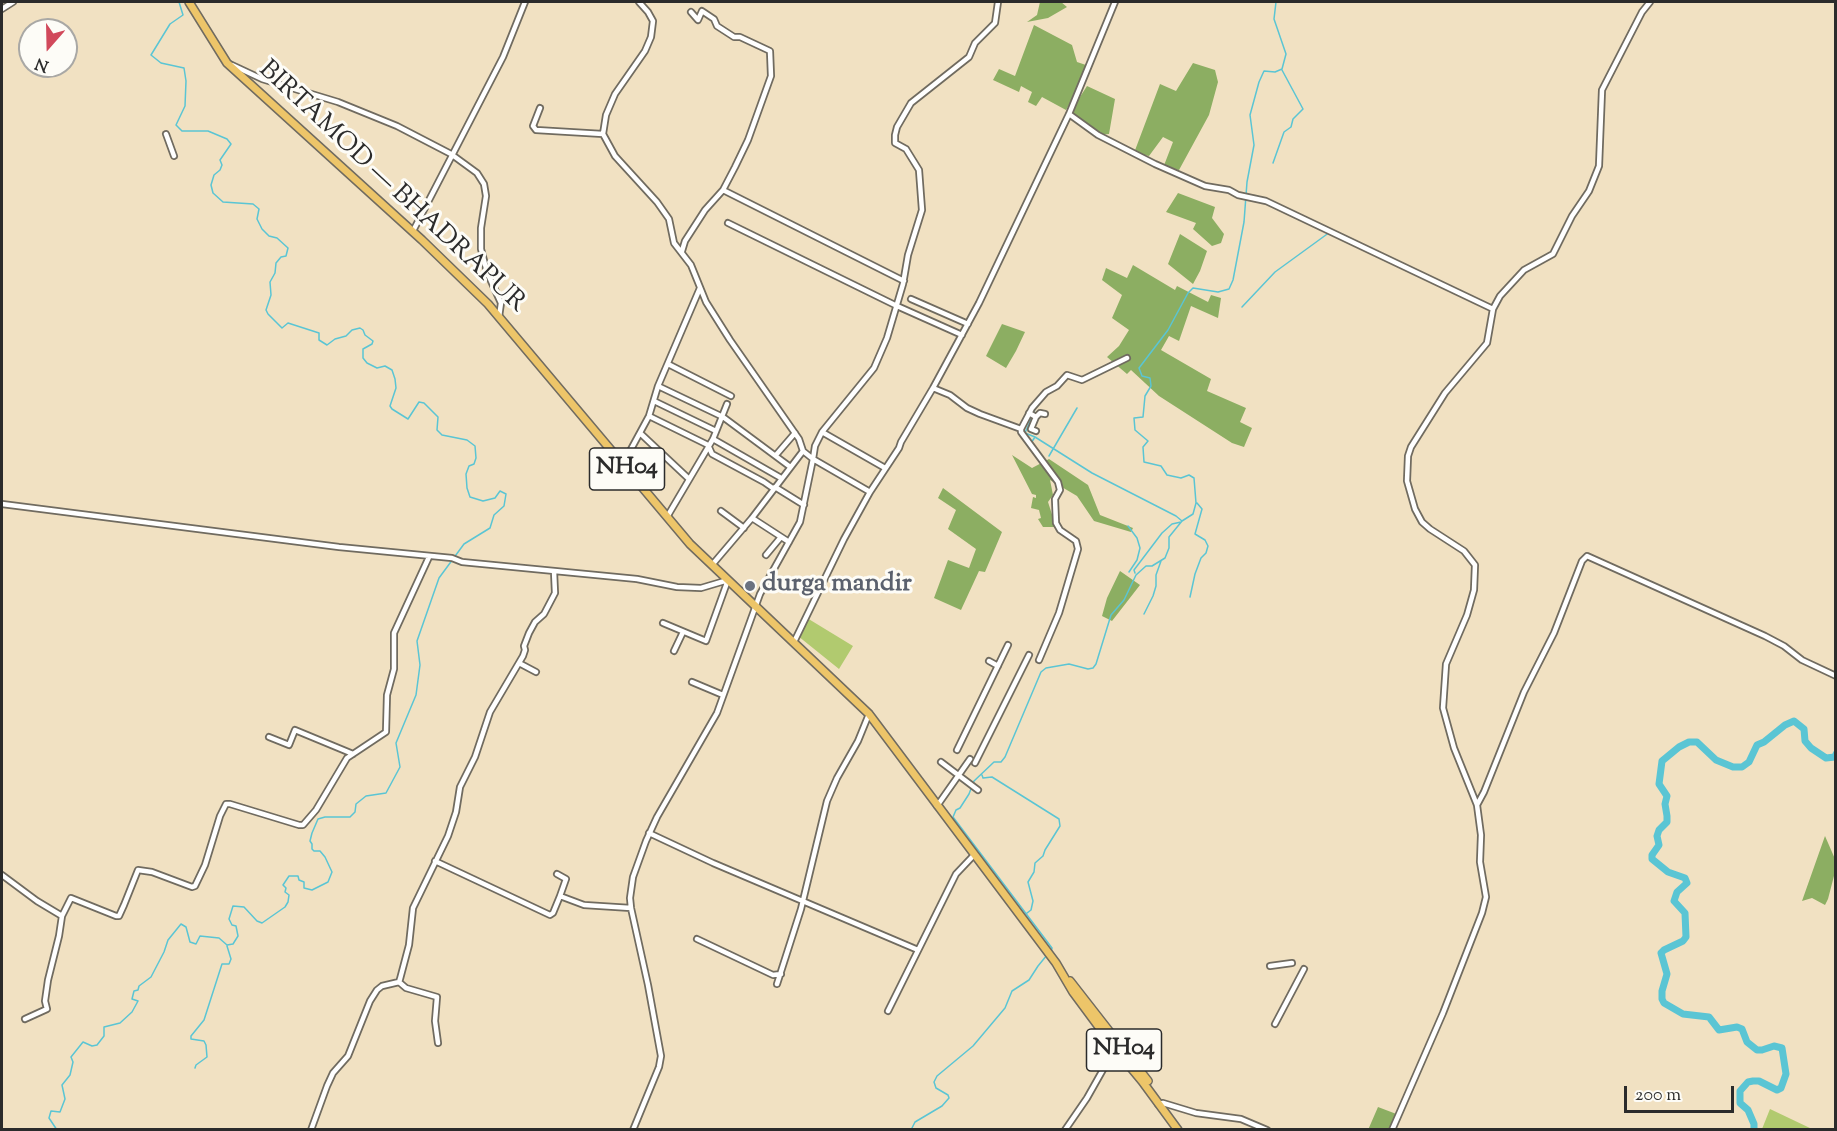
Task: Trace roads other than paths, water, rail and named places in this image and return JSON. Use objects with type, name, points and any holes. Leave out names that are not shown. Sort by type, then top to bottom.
[{"type":"main road","name":"BIRTAMOD — BHADRAPUR","points":[[189,2],[227,63],[480,296],[712,566],[869,714],[1049,954],[1073,992],[1113,1046],[1183,1130]]},
{"type":"main road","name":"BIRTAMOD — BHADRAPUR","points":[[1062,972],[1075,986],[1178,1130]]},
{"type":"street","points":[[2,9],[13,2]]},
{"type":"street","points":[[412,231],[503,57],[525,2]]},
{"type":"street","points":[[639,2],[653,21],[651,37],[645,51],[615,94],[606,115],[603,134],[615,156],[657,202],[669,219],[674,243],[691,265],[700,288],[730,340],[795,433],[803,451],[870,492]]},
{"type":"street","points":[[633,1130],[659,1067],[661,1056],[631,908],[631,888],[649,833],[717,713],[755,605],[800,522],[815,446],[822,432],[874,369],[887,338],[922,210],[919,170],[906,149],[895,143],[897,127],[911,103],[969,57],[975,44],[995,23],[998,2]]},
{"type":"street","points":[[794,642],[844,539],[968,324],[1069,114],[1115,2]]},
{"type":"street","points":[[1392,1130],[1443,1013],[1484,906],[1485,888],[1480,862],[1481,835],[1477,805],[1454,748],[1443,708],[1446,664],[1467,615],[1474,590],[1475,565],[1464,551],[1422,522],[1415,509],[1407,481],[1408,456],[1411,447],[1445,393],[1487,343],[1492,309],[1500,296],[1524,270],[1553,254],[1572,216],[1589,191],[1599,166],[1604,83],[1642,12],[1650,2]]},
{"type":"street","points":[[682,251],[685,241],[705,210],[723,190],[748,140],[771,75],[770,51],[740,37],[734,37],[717,26],[714,19],[702,11],[698,20],[691,12]]},
{"type":"street","points":[[227,63],[262,79],[308,92],[376,117],[452,154],[477,173],[484,184],[485,209],[481,228],[481,249],[487,272],[501,303],[499,317]]},
{"type":"street","points":[[540,108],[533,126],[536,130],[603,134]]},
{"type":"street","points":[[1069,114],[1098,135],[1155,164],[1205,186],[1229,190],[1266,201],[1492,309]]},
{"type":"street","points":[[166,134],[174,156]]},
{"type":"street","points":[[723,190],[903,280]]},
{"type":"street","points":[[728,223],[897,306],[962,335]]},
{"type":"street","points":[[623,464],[649,416],[658,386],[700,288]]},
{"type":"street","points":[[911,299],[968,324]]},
{"type":"street","points":[[1040,660],[1059,613],[1078,549],[1076,541],[1060,530],[1056,523],[1055,499],[1060,490],[1058,482],[1021,429],[1029,413],[1046,392],[1057,386],[1067,375],[1083,380],[1127,358]]},
{"type":"street","points":[[668,364],[731,396]]},
{"type":"street","points":[[658,386],[723,417],[789,466]]},
{"type":"street","points":[[933,388],[950,395],[967,408],[1021,429]]},
{"type":"street","points":[[654,401],[716,431]]},
{"type":"street","points":[[668,517],[713,439],[727,405]]},
{"type":"street","points":[[1029,413],[1036,417]]},
{"type":"street","points":[[1036,431],[1031,429],[1036,417],[1040,413],[1045,414]]},
{"type":"street","points":[[649,416],[708,445],[712,454],[804,505]]},
{"type":"street","points":[[822,432],[885,468]]},
{"type":"street","points":[[640,433],[689,479]]},
{"type":"street","points":[[776,455],[795,433]]},
{"type":"street","points":[[713,439],[782,478]]},
{"type":"street","points":[[712,566],[803,451]]},
{"type":"street","points":[[2,504],[429,557],[637,579],[677,587],[701,588],[728,580]]},
{"type":"street","points":[[721,511],[744,528]]},
{"type":"street","points":[[752,518],[789,543]]},
{"type":"street","points":[[766,555],[781,537]]},
{"type":"street","points":[[1477,805],[1524,692],[1554,633],[1582,561],[1587,556],[1765,636],[1784,646],[1802,660],[1836,676]]},
{"type":"street","points":[[25,1019],[47,1009],[45,1001],[48,980],[62,916],[71,898],[112,915],[119,915],[138,870],[152,872],[192,887],[195,886],[205,865],[226,804],[303,825],[316,810],[347,758],[386,732],[387,695],[394,669],[394,633],[429,557]]},
{"type":"street","points":[[399,982],[409,945],[413,908],[448,836],[456,812],[460,787],[475,757],[490,712],[519,663],[535,622],[544,614],[555,593],[554,571]]},
{"type":"street","points":[[663,623],[706,641],[728,580]]},
{"type":"street","points":[[674,651],[683,632]]},
{"type":"street","points":[[957,750],[1008,645]]},
{"type":"street","points":[[975,763],[1029,655]]},
{"type":"street","points":[[989,661],[998,666]]},
{"type":"street","points":[[519,663],[536,672]]},
{"type":"street","points":[[692,682],[723,695]]},
{"type":"street","points":[[777,984],[803,900],[827,801],[837,777],[858,741],[869,714]]},
{"type":"street","points":[[269,737],[289,745],[295,730],[353,754]]},
{"type":"street","points":[[937,806],[970,759]]},
{"type":"street","points":[[940,762],[978,790]]},
{"type":"street","points":[[649,833],[713,863],[918,950]]},
{"type":"street","points":[[888,1011],[956,874],[974,855]]},
{"type":"street","points":[[435,861],[550,915],[553,913],[566,879],[557,874]]},
{"type":"street","points":[[2,875],[62,916]]},
{"type":"street","points":[[560,896],[584,905],[631,908]]},
{"type":"street","points":[[697,939],[773,975],[781,974]]},
{"type":"street","points":[[1270,966],[1292,963]]},
{"type":"street","points":[[1275,1024],[1304,969]]},
{"type":"street","points":[[399,982],[406,988],[437,997],[435,1022],[438,1043]]},
{"type":"street","points":[[311,1130],[333,1073],[348,1056],[376,990],[382,986],[399,982]]},
{"type":"street","points":[[1065,1130],[1087,1098],[1113,1046]]},
{"type":"street","points":[[1161,1104],[1194,1113],[1241,1119],[1267,1130]]},
{"type":"waterway","points":[[57,1130],[49,1118],[51,1111],[60,1112],[65,1099],[62,1085],[70,1075],[73,1062],[71,1057],[83,1042],[92,1046],[97,1045],[104,1036],[104,1027],[120,1023],[132,1012],[138,1001],[132,999],[134,991],[151,977],[168,940],[181,924],[186,927],[190,942],[196,944],[200,936],[219,938],[227,945],[233,944],[238,936],[236,926],[232,925],[229,919],[233,906],[244,907],[257,921],[262,923],[285,907],[288,902],[289,895],[285,892],[286,888],[283,885],[289,876],[298,876],[299,880],[304,882],[304,888],[312,890],[328,882],[332,872],[320,851],[312,849],[310,841],[318,819],[350,817],[355,812],[356,804],[366,796],[386,793],[400,767],[396,743],[416,695],[420,665],[417,641],[439,578],[464,544],[490,528],[494,515],[504,506],[506,494],[500,491],[495,498],[483,501],[470,497],[466,474],[476,458],[475,446],[467,440],[442,435],[437,430],[438,417],[424,403],[419,402],[408,419],[392,409],[390,406],[396,388],[392,370],[385,366],[377,368],[363,358],[363,349],[373,341],[365,335],[363,330],[360,328],[352,330],[346,336],[335,339],[327,345],[319,340],[319,333],[288,323],[282,328],[268,314],[266,310],[271,295],[270,282],[275,273],[276,263],[281,257],[286,256],[288,248],[262,229],[257,219],[259,209],[253,204],[223,202],[213,193],[211,185],[214,175],[220,170],[222,165],[220,160],[231,144],[227,139],[208,131],[182,131],[176,125],[185,106],[184,68],[161,63],[151,55],[170,24],[183,15],[179,2]]},
{"type":"waterway","points":[[1051,952],[1052,948],[953,817],[969,794],[974,781],[994,762],[1001,762],[1005,757],[1041,672],[1046,668],[1069,664],[1088,669],[1093,668],[1111,615],[1124,600],[1136,575],[1146,566],[1152,566],[1165,558],[1169,548],[1169,537],[1182,521],[1193,514],[1196,503],[1194,478],[1189,475],[1181,478],[1167,475],[1161,466],[1144,462],[1143,447],[1148,441],[1135,430],[1134,418],[1143,417],[1145,396],[1151,386],[1150,378],[1142,376],[1139,368],[1168,330],[1193,288],[1218,292],[1229,289],[1233,280],[1244,222],[1247,182],[1254,145],[1250,115],[1264,71],[1275,72],[1282,69],[1286,54],[1274,19],[1276,2]]},
{"type":"waterway","points":[[1273,163],[1284,132],[1291,127],[1293,119],[1303,109],[1282,70]]},
{"type":"waterway","points":[[1242,307],[1275,272],[1330,232]]},
{"type":"waterway","points":[[1031,443],[1035,437],[1025,433],[1036,407]]},
{"type":"waterway","points":[[1049,456],[1077,408]]},
{"type":"waterway","points":[[1035,437],[1092,473],[1182,521]]},
{"type":"waterway","points":[[1190,597],[1195,574],[1208,546],[1205,540],[1195,534],[1202,509],[1197,503]]},
{"type":"waterway","points":[[1135,573],[1134,570],[1162,533],[1172,524],[1181,522]]},
{"type":"waterway","points":[[1128,526],[1137,538],[1140,548],[1137,560],[1129,572]]},
{"type":"waterway","points":[[1144,614],[1153,596],[1161,561]]},
{"type":"waterway","points":[[1754,1130],[1748,1110],[1740,1103],[1740,1091],[1748,1082],[1753,1081],[1759,1081],[1777,1090],[1781,1088],[1786,1074],[1782,1048],[1774,1046],[1757,1050],[1747,1042],[1742,1029],[1737,1027],[1719,1030],[1709,1017],[1683,1014],[1664,1003],[1662,999],[1667,974],[1661,953],[1686,937],[1685,913],[1674,901],[1677,892],[1687,883],[1685,878],[1668,872],[1652,859],[1659,845],[1657,836],[1659,830],[1667,822],[1665,804],[1667,796],[1659,784],[1662,761],[1679,747],[1689,742],[1697,742],[1716,760],[1733,767],[1742,767],[1749,762],[1757,745],[1794,721],[1804,729],[1805,741],[1811,748],[1826,758],[1835,757],[1836,754]]},
{"type":"waterway","points":[[982,775],[983,778],[992,777],[1059,819],[1060,826],[1043,856],[1035,863],[1034,872],[1028,882],[1033,901],[1031,910],[1027,913]]},
{"type":"waterway","points":[[195,1068],[207,1057],[206,1045],[204,1041],[191,1039],[191,1036],[204,1020],[222,964],[229,964],[231,959],[227,946]]},
{"type":"waterway","points":[[911,1130],[915,1122],[942,1106],[949,1098],[936,1088],[934,1082],[937,1076],[973,1046],[1005,1008],[1012,991],[1029,980],[1047,955]]},
{"type":"place","name":"durga mandir","points":[[750,586]]}]
